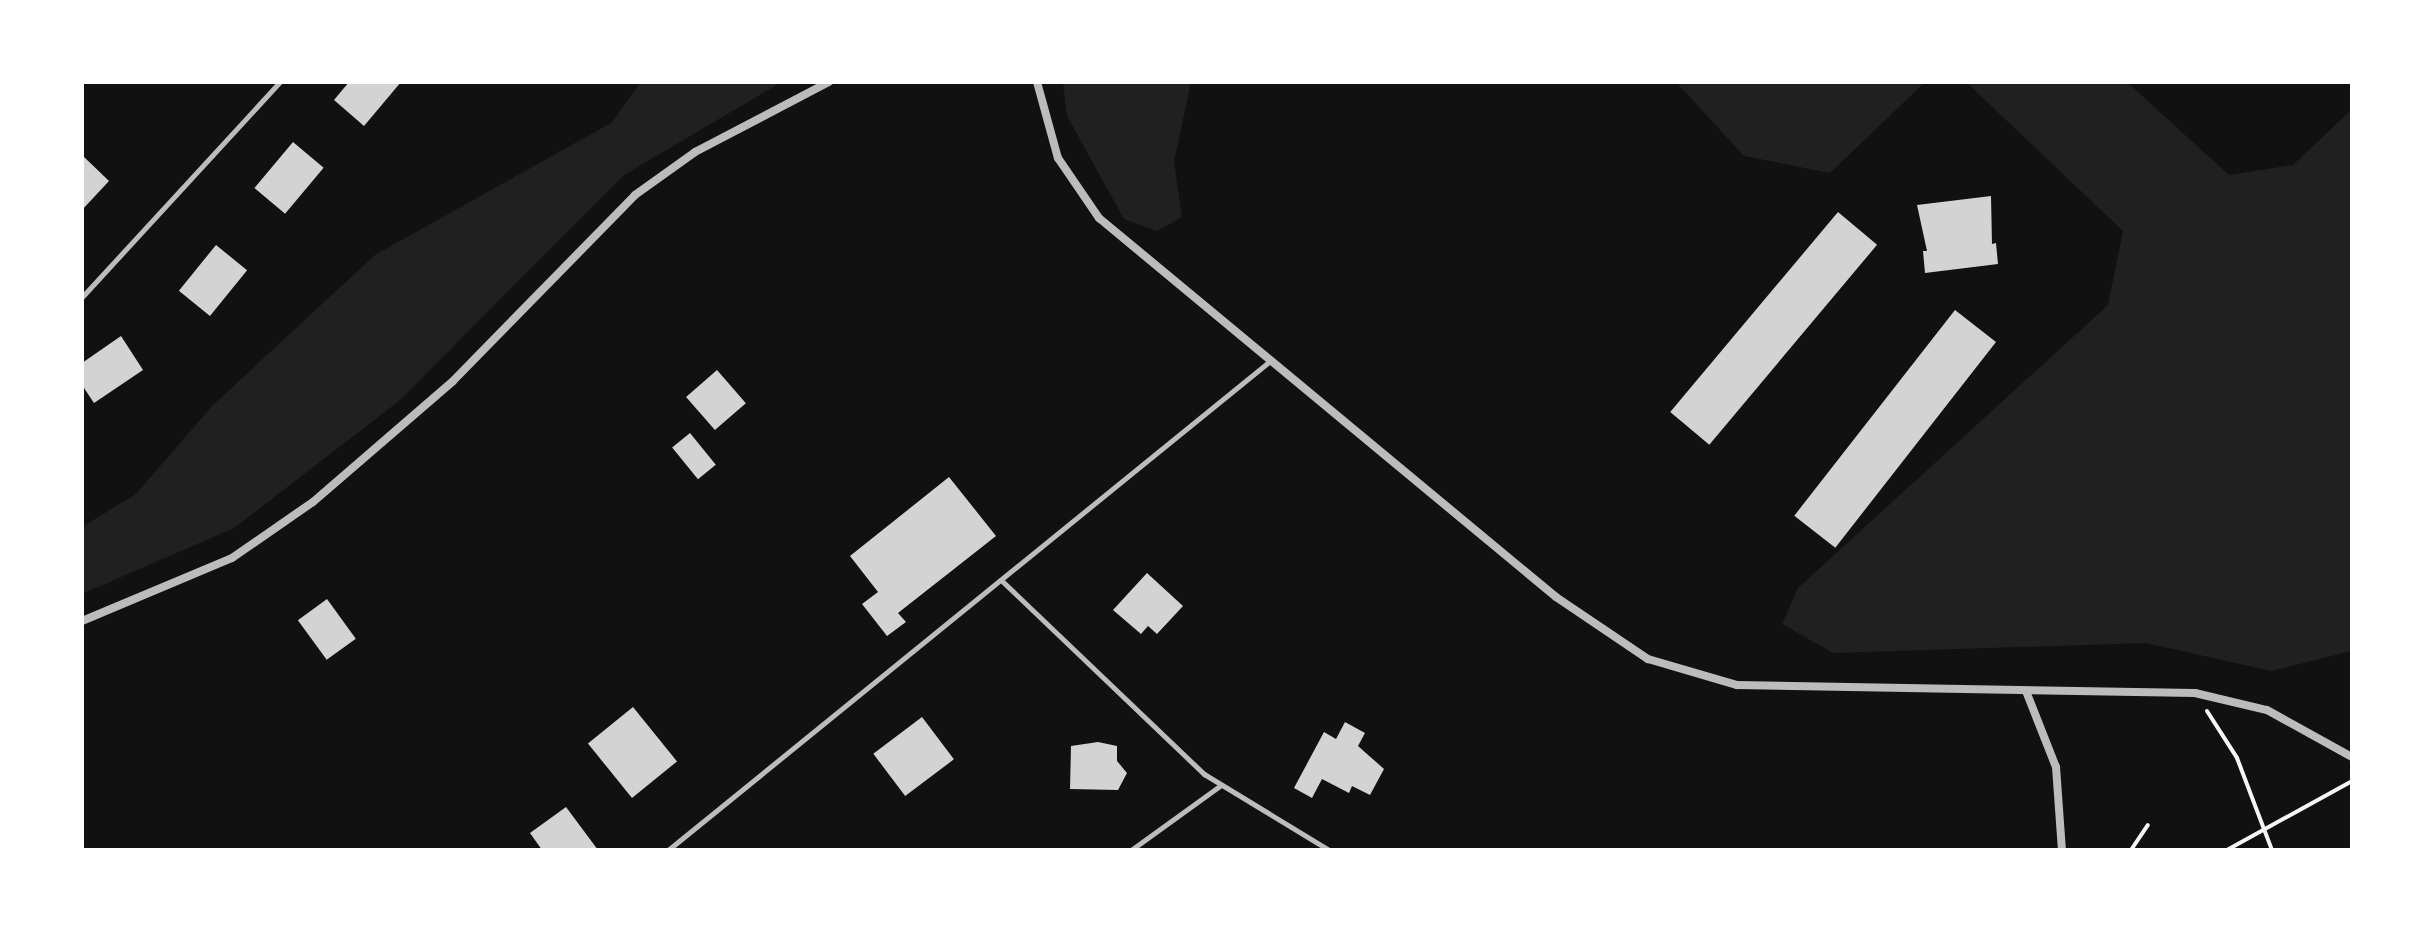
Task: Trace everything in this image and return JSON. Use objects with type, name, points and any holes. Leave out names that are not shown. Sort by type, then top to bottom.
[{"type":"street","points":[[82,621],[232,558],[313,502],[453,381],[635,195],[695,152],[829,82]]},
{"type":"street","points":[[1037,82],[1058,158],[1099,218],[1556,597],[1648,659],[1737,685],[2195,693],[2267,710],[2351,758]]},
{"type":"street","points":[[2026,691],[2056,767],[2062,850]]},
{"type":"lane","points":[[82,297],[280,82]]},
{"type":"lane","points":[[668,850],[1270,360]]},
{"type":"lane","points":[[1001,580],[1221,785],[1329,850]]},
{"type":"lane","points":[[1131,850],[1221,785]]},
{"type":"path","points":[[2195,693],[2237,758],[2272,850]]},
{"type":"path","points":[[2227,850],[2352,781]]},
{"type":"path","points":[[2131,850],[2148,825]]},
{"type":"shaded area","points":[[641,82],[782,82],[624,175],[399,401],[234,528],[82,594],[82,527],[136,494],[213,405],[375,255],[611,123]]},
{"type":"shaded area","points":[[1063,82],[1191,82],[1174,162],[1182,217],[1157,231],[1124,219],[1067,116]]},
{"type":"shaded area","points":[[1676,82],[1925,82],[1830,173],[1744,156]]},
{"type":"shaded area","points":[[1966,82],[2127,82],[2229,175],[2293,165],[2352,109],[2351,651],[2271,671],[2146,643],[1833,653],[1782,624],[1798,588],[2108,305],[2123,231]]},
{"type":"building","points":[[349,82],[401,82],[364,126],[334,100]]},
{"type":"building","points":[[293,142],[324,168],[285,214],[254,188]]},
{"type":"building","points":[[82,155],[109,181],[82,210]]},
{"type":"building","points":[[1991,196],[1992,244],[1996,243],[1998,264],[1925,273],[1923,251],[1927,251],[1917,205]]},
{"type":"building","points":[[1838,212],[1877,245],[1709,445],[1670,412]]},
{"type":"building","points":[[216,245],[247,270],[210,316],[179,291]]},
{"type":"building","points":[[1955,310],[1996,342],[1835,548],[1794,516]]},
{"type":"building","points":[[121,336],[143,370],[94,403],[82,385],[82,363]]},
{"type":"building","points":[[717,370],[746,403],[715,430],[686,397]]},
{"type":"building","points":[[690,433],[716,465],[698,479],[672,447]]},
{"type":"building","points":[[949,477],[996,536],[898,613],[906,622],[887,636],[862,604],[878,592],[850,556]]},
{"type":"building","points":[[1147,573],[1183,606],[1157,634],[1148,626],[1141,634],[1113,610]]},
{"type":"building","points":[[327,599],[356,639],[327,660],[298,620]]},
{"type":"building","points":[[633,707],[677,761],[632,798],[588,744]]},
{"type":"building","points":[[922,717],[954,759],[905,796],[873,754]]},
{"type":"building","points":[[1345,722],[1365,733],[1358,746],[1384,769],[1370,795],[1352,786],[1349,793],[1322,779],[1312,798],[1294,788],[1324,732],[1336,739]]},
{"type":"building","points":[[1098,742],[1117,746],[1117,761],[1127,773],[1118,790],[1070,789],[1071,746]]},
{"type":"building","points":[[566,807],[598,850],[542,850],[530,833]]}]
